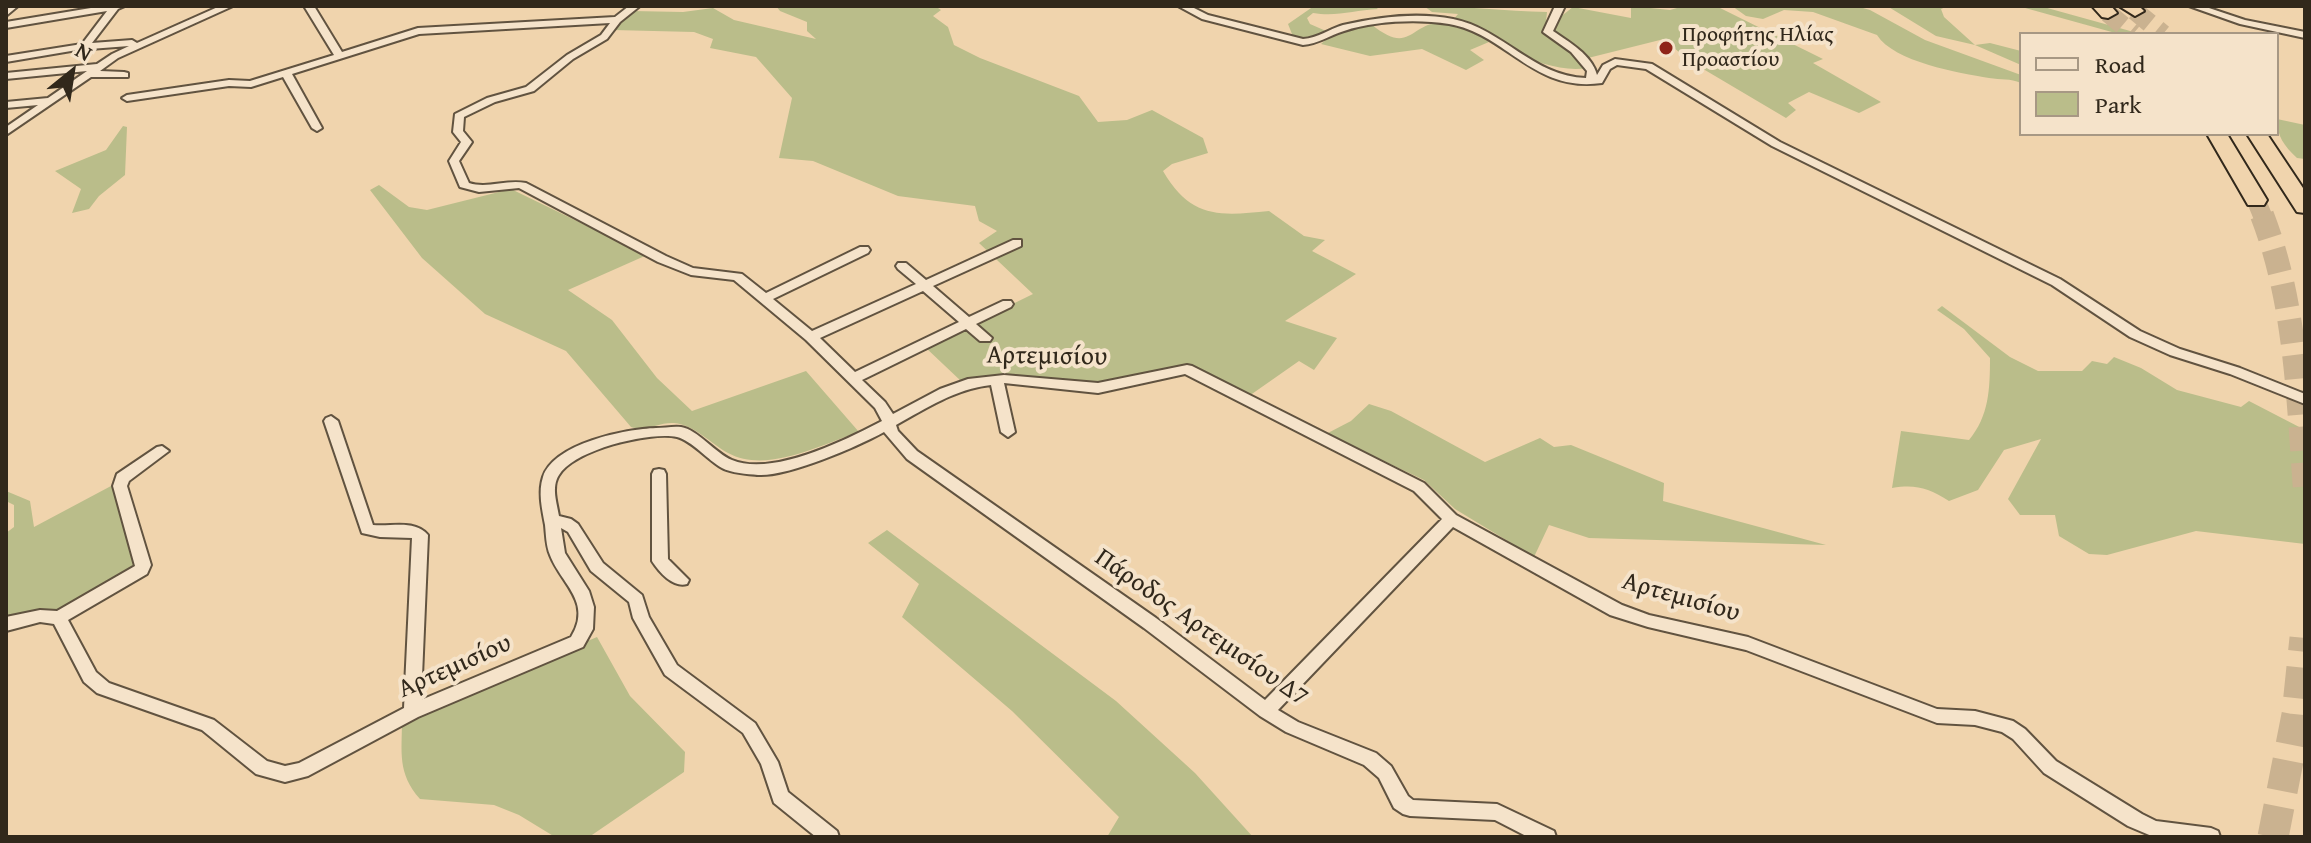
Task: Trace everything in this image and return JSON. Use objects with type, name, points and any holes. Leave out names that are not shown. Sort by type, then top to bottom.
[{"type":"highway","points":[[2218,136],[2256,200]]},
{"type":"highway","points":[[2258,136],[2305,207]]},
{"type":"street","points":[[6,13],[13,6]]},
{"type":"street","points":[[85,46],[117,6]]},
{"type":"street","points":[[6,25],[117,6]]},
{"type":"street","points":[[6,132],[93,71],[144,42],[228,6]]},
{"type":"street","points":[[309,6],[339,55]]},
{"type":"street","points":[[127,98],[229,83],[251,84],[418,31],[617,20],[635,6]]},
{"type":"street","points":[[1183,6],[1205,17],[1303,42],[1316,41],[1335,30],[1360,24],[1457,23],[1484,34],[1550,76],[1570,81],[1598,81],[1606,67],[1615,62],[1642,64],[1658,70],[1776,144],[2056,282],[2135,334],[2183,355],[2235,371],[2305,399]]},
{"type":"street","points":[[1560,6],[1548,32],[1574,50],[1592,71],[1594,76],[1591,81]]},
{"type":"street","points":[[2194,6],[2243,22],[2305,35]]},
{"type":"street","name":"Πάροδος Αρτεμισίου Δ7","points":[[617,20],[604,37],[570,57],[530,89],[491,100],[459,116],[458,132],[467,142],[454,159],[464,185],[481,190],[522,185],[645,252],[691,271],[734,276],[766,298],[854,378],[880,405],[900,443],[946,481],[1150,623],[1266,711],[1292,727],[1370,759],[1385,772],[1401,802],[1410,808],[1497,812],[1547,837]]},
{"type":"street","points":[[6,59],[85,46],[144,42]]},
{"type":"street","points":[[6,76],[93,71],[124,75]]},
{"type":"street","points":[[286,73],[317,128]]},
{"type":"street","points":[[6,105],[50,101]]},
{"type":"street","points":[[811,337],[1017,243]]},
{"type":"street","points":[[766,298],[864,250]]},
{"type":"street","points":[[902,266],[985,338]]},
{"type":"street","points":[[854,378],[1007,304]]},
{"type":"street","name":"Αρτεμισίου","points":[[59,618],[90,677],[103,688],[208,725],[262,768],[285,774],[302,770],[412,712],[577,642],[585,629],[586,607],[583,595],[557,554],[547,490],[551,474],[573,454],[633,434],[681,432],[728,465],[761,470],[805,460],[863,437],[960,385],[996,379],[1098,388],[1172,371],[1192,370],[1419,487],[1451,519],[1616,610],[1648,621],[1748,644],[1937,716],[1975,718],[2007,726],[2063,776],[2135,820],[2166,834],[2211,837]]},
{"type":"street","points":[[996,379],[1008,432]]},
{"type":"street","points":[[331,421],[367,529],[374,532],[412,530],[420,535],[412,712]]},
{"type":"street","points":[[6,624],[40,616],[59,618],[141,570],[143,565],[120,486],[122,478],[162,451]]},
{"type":"street","points":[[659,474],[660,561],[681,580]]},
{"type":"street","points":[[1266,711],[1451,519]]},
{"type":"street","points":[[552,521],[566,523],[573,528],[597,567],[636,599],[641,618],[671,670],[749,728],[769,762],[780,797],[830,837]]},
{"type":"green space","points":[[776,6],[935,6],[941,10],[933,16],[948,27],[954,45],[1079,96],[1098,122],[1127,120],[1152,110],[1203,138],[1208,153],[1172,164],[1163,171],[1184,198],[1196,206],[1221,213],[1269,211],[1304,236],[1325,240],[1312,251],[1356,274],[1285,321],[1337,338],[1314,370],[1299,361],[1249,396],[1185,367],[1098,385],[962,382],[925,347],[1033,294],[979,243],[997,231],[979,221],[975,206],[898,196],[813,161],[779,158],[792,98],[756,57],[710,48],[713,39],[694,32],[613,30],[632,11],[683,12],[713,8],[734,20],[816,39],[807,31],[807,22],[780,11]]},
{"type":"green space","points":[[1314,6],[1374,6],[1378,9],[1338,14],[1313,13],[1307,18],[1310,24],[1326,31],[1310,40],[1294,39],[1288,24]]},
{"type":"green space","points":[[1424,6],[1547,12],[1545,32],[1573,51],[1587,68],[1570,69],[1535,61],[1453,20],[1458,14],[1432,12]]},
{"type":"green space","points":[[1631,6],[1670,10],[1684,6],[1716,6],[1823,59],[1813,63],[1881,102],[1859,113],[1809,92],[1788,103],[1796,110],[1786,118],[1688,60],[1664,39],[1588,58],[1558,38],[1550,25],[1573,7],[1631,18]]},
{"type":"green space","points":[[1732,6],[1856,6],[1870,10],[1925,40],[2019,74],[2019,82],[1928,65],[1897,52],[1877,35],[1813,12],[1784,10],[1763,19],[1746,16]]},
{"type":"green space","points":[[1887,6],[1948,6],[1941,9],[1944,17],[1975,45],[1936,36]]},
{"type":"green space","points":[[2018,6],[2040,6],[2134,32],[2112,32]]},
{"type":"green space","points":[[1442,22],[1473,30],[1489,42],[1470,50],[1484,60],[1466,70],[1422,49],[1370,56],[1321,44],[1350,28],[1371,24],[1384,33],[1402,38]]},
{"type":"green space","points":[[1990,43],[2019,50],[2019,64],[1975,45]]},
{"type":"green space","points":[[2279,119],[2305,125],[2305,159],[2297,158],[2280,136]]},
{"type":"green space","points":[[123,126],[127,127],[125,175],[99,196],[89,209],[72,213],[81,189],[55,171],[106,150]]},
{"type":"green space","points":[[379,185],[409,207],[427,210],[511,189],[647,255],[568,290],[612,320],[657,378],[692,411],[806,371],[859,432],[794,455],[759,460],[743,459],[728,453],[682,424],[631,427],[566,351],[485,314],[422,258],[370,190]]},
{"type":"green space","points":[[1942,306],[2010,357],[2038,371],[2082,371],[2092,361],[2107,364],[2114,357],[2141,368],[2177,390],[2241,407],[2249,401],[2305,430],[2305,544],[2196,531],[2107,555],[2089,554],[2059,536],[2055,515],[2020,515],[2008,499],[2041,439],[2004,450],[1978,490],[1949,501],[1922,488],[1892,488],[1901,431],[1969,440],[1984,412],[1989,391],[1990,358],[1964,329],[1937,310]]},
{"type":"green space","points":[[1369,404],[1391,411],[1485,462],[1540,438],[1554,447],[1571,445],[1664,483],[1663,501],[1826,545],[1589,538],[1549,525],[1534,557],[1455,509],[1424,480],[1326,434],[1351,421]]},
{"type":"green space","points":[[111,486],[120,492],[138,567],[55,612],[6,618],[6,533],[14,527],[14,505],[6,501],[6,491],[30,501],[34,527]]},
{"type":"green space","points":[[887,530],[1116,701],[1195,773],[1253,837],[1107,837],[1119,817],[1012,711],[902,617],[919,584],[868,543]]},
{"type":"green space","points":[[597,637],[630,696],[685,752],[684,772],[589,837],[555,837],[519,815],[494,805],[420,799],[404,771],[402,720]]},
{"type":"tunnel","points":[[2135,11],[2161,32]]},
{"type":"tunnel","points":[[2108,13],[2131,32]]},
{"type":"tunnel","points":[[2256,200],[2263,217]]},
{"type":"tunnel","points":[[2262,215],[2289,316],[2305,490]]},
{"type":"tunnel","points":[[2273,837],[2297,715],[2305,638]]},
{"type":"place","name":"Προφήτης Ηλίας Προαστίου","points":[[1666,48]]}]
